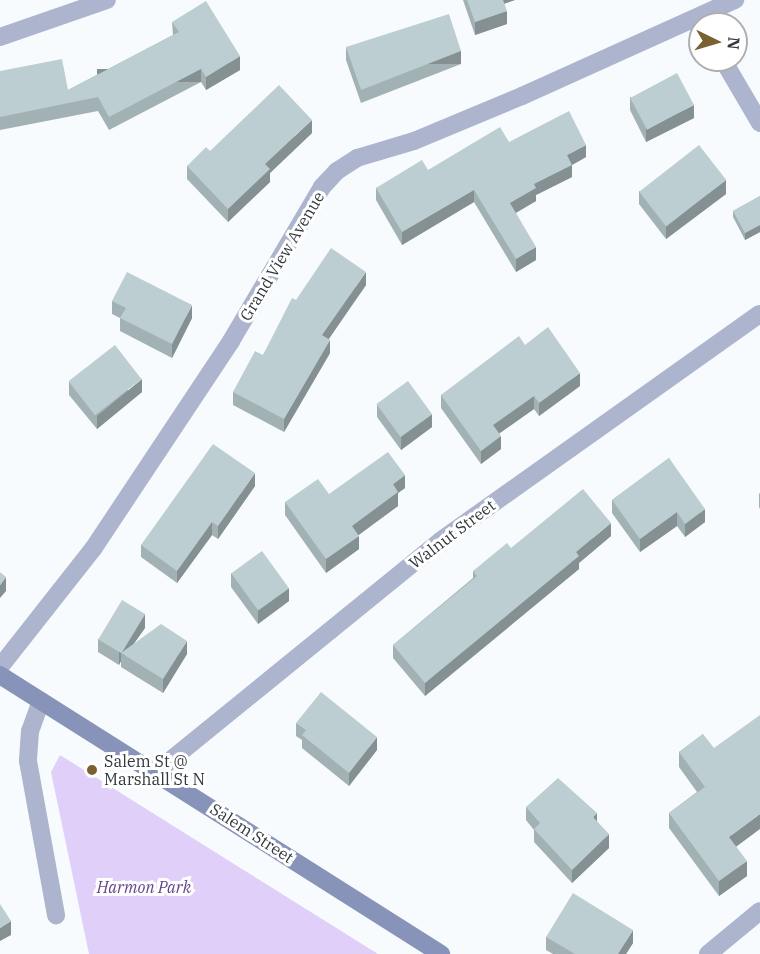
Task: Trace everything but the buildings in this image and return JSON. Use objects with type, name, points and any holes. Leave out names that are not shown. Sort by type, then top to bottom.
[{"type":"main road","name":"Salem Street","points":[[0,675],[441,954]]},
{"type":"street","points":[[0,37],[106,0]]},
{"type":"street","name":"Grand View Avenue","points":[[716,12],[735,0]]},
{"type":"street","name":"Grand View Avenue","points":[[0,667],[93,549],[231,341],[322,187],[337,171],[357,158],[414,141],[688,27]]},
{"type":"street","points":[[730,72],[760,123]]},
{"type":"street","name":"Walnut Street","points":[[156,772],[440,541],[760,314]]},
{"type":"street","points":[[41,701],[30,731],[28,761],[56,915]]},
{"type":"street","points":[[708,954],[760,911]]},
{"type":"green space","name":"Harmon Park","points":[[60,755],[378,954],[89,954],[51,772]]},
{"type":"place","name":"Salem St @ Marshall St N","points":[[92,770]]}]
